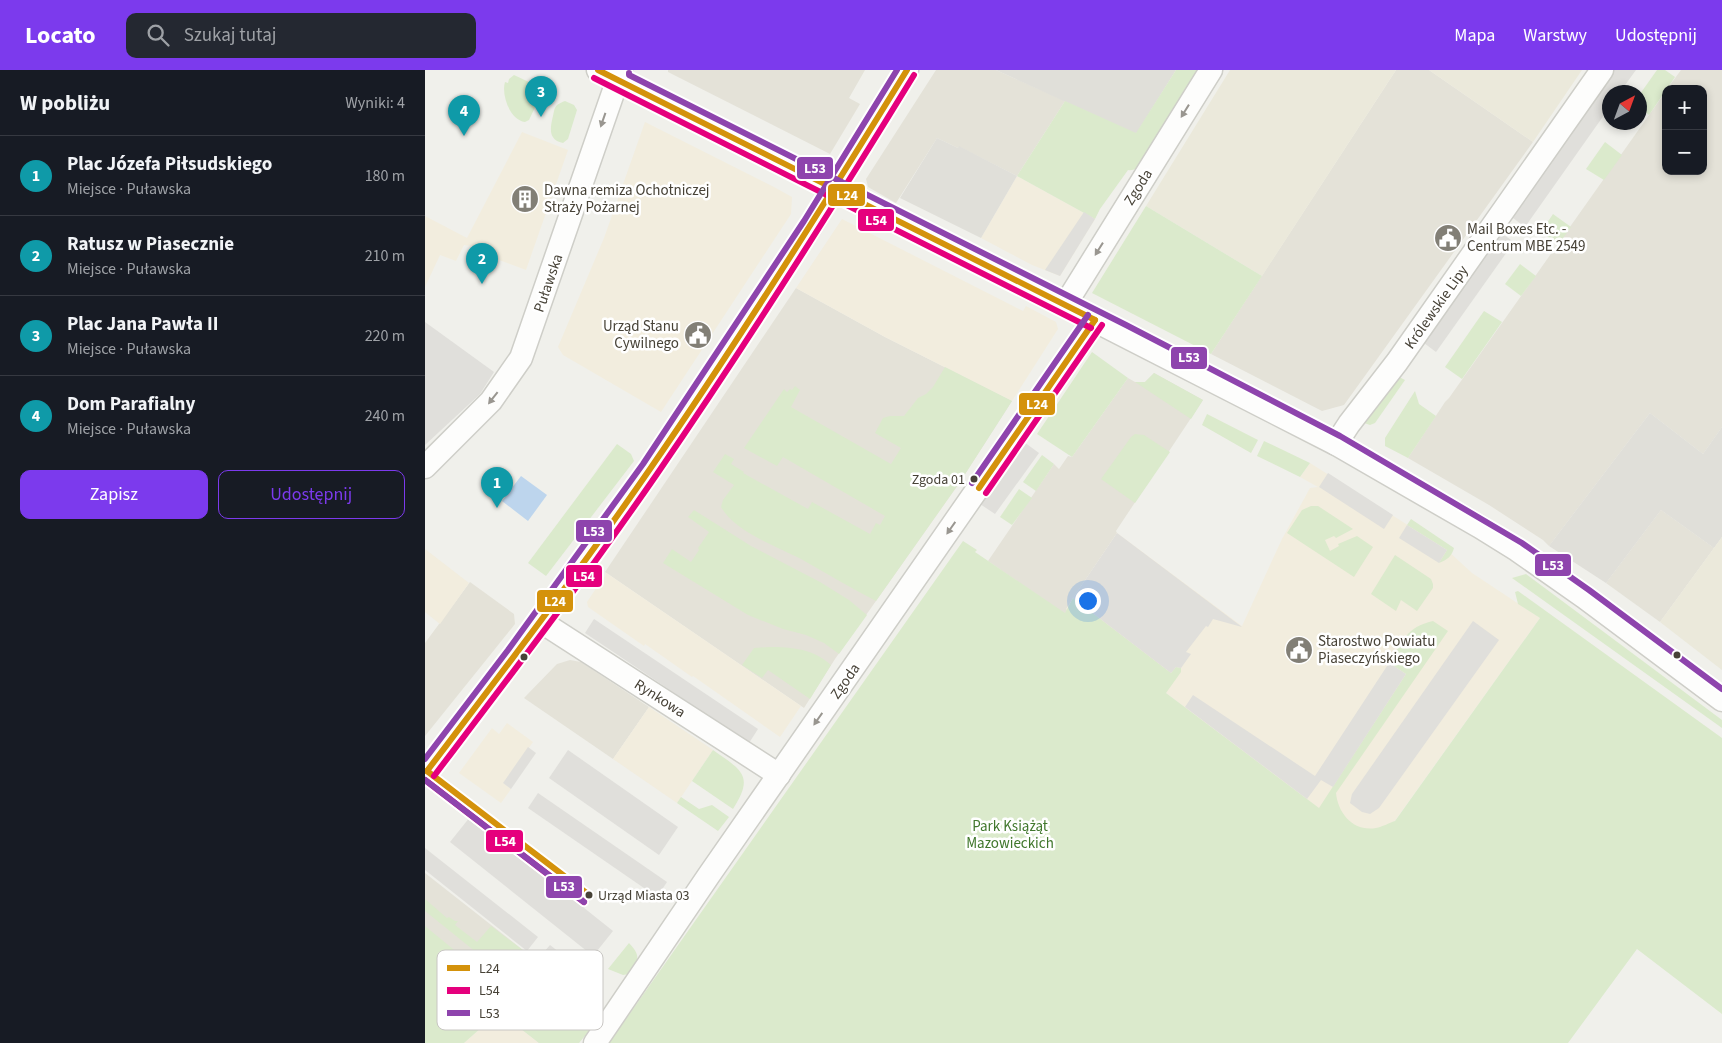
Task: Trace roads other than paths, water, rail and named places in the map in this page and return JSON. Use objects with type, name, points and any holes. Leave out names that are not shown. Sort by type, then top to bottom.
[{"type":"street","points":[[425,772],[540,620],[659,455],[835,188],[907,70]]},
{"type":"street","name":"Zgoda","points":[[1065,305],[1211,70]]},
{"type":"street","name":"Królewskie Lipy","points":[[1336,444],[1349,424],[1397,362],[1603,70]]},
{"type":"street","points":[[612,73],[1336,444],[1517,550],[1584,597],[1722,700]]},
{"type":"street","name":"Puławska","points":[[425,467],[491,401],[521,358],[612,73]]},
{"type":"street","name":"Zgoda","points":[[595,1043],[1095,320]]},
{"type":"street","name":"Rynkowa","points":[[540,620],[779,775]]},
{"type":"water","points":[[521,476],[547,495],[528,521],[502,501]]},
{"type":"place","name":"Plac Jana Pawła II","points":[[541,117]]},
{"type":"place","name":"Dom Parafialny","points":[[464,136]]},
{"type":"place","name":"Dawna remiza Ochotniczej Straży Pożarnej","points":[[525,199]]},
{"type":"place","name":"Mail Boxes Etc. - Centrum MBE 2549","points":[[1448,238]]},
{"type":"place","name":"Ratusz w Piasecznie","points":[[482,284]]},
{"type":"place","name":"Urząd Stanu Cywilnego","points":[[698,335]]},
{"type":"place","name":"Zgoda 01","points":[[974,479]]},
{"type":"place","name":"Plac Józefa Piłsudskiego","points":[[497,508]]},
{"type":"place","name":"Starostwo Powiatu Piaseczyńskiego","points":[[1299,650]]},
{"type":"place","name":"Urząd Miasta 03","points":[[589,895]]},
{"type":"park label","name":"Park Książąt Mazowieckich","points":[[1010,834]]}]
